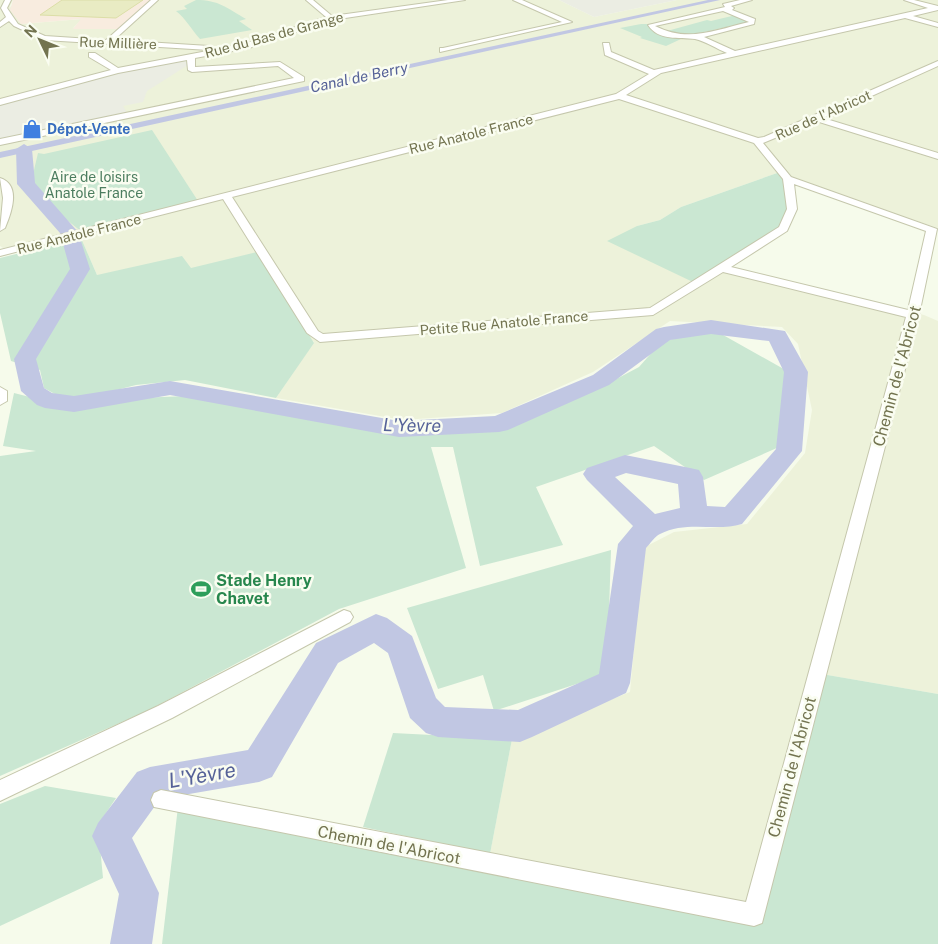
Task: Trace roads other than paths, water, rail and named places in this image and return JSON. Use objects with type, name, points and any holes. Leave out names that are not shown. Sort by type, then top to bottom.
[{"type":"street","points":[[0,25],[10,17],[2,8],[8,0]]},
{"type":"street","points":[[108,42],[155,0]]},
{"type":"street","points":[[309,0],[331,18]]},
{"type":"street","name":"Rue du Bas de Grange","points":[[0,102],[117,71],[256,43],[331,18],[462,0]]},
{"type":"street","points":[[443,50],[570,22],[516,0]]},
{"type":"street","points":[[748,0],[725,5],[759,16]]},
{"type":"street","points":[[907,0],[937,9]]},
{"type":"street","points":[[355,6],[360,13]]},
{"type":"street","points":[[697,37],[752,23],[753,20],[723,9],[651,25],[653,28],[674,37],[697,37],[734,54]]},
{"type":"street","name":"Rue Anatole France","points":[[0,253],[58,240],[619,96],[656,73],[937,9]]},
{"type":"street","points":[[905,16],[938,25]]},
{"type":"street","name":"Rue Millière","points":[[10,17],[16,25],[44,38],[172,45],[210,48],[218,51]]},
{"type":"street","name":"Rue Millière","points":[[141,67],[142,63],[172,45]]},
{"type":"street","points":[[606,45],[608,53],[636,67],[656,73]]},
{"type":"street","points":[[92,55],[117,71]]},
{"type":"street","points":[[0,142],[301,80],[280,64],[192,70],[190,62],[192,57]]},
{"type":"street","name":"Rue de l'Abricot","points":[[619,96],[757,141],[766,140],[938,63]]},
{"type":"street","points":[[815,118],[938,156]]},
{"type":"street","points":[[757,141],[788,179]]},
{"type":"street","name":"Petite Rue Anatole France","points":[[226,196],[313,333],[320,338],[653,311],[783,229],[792,209],[788,179]]},
{"type":"street","name":"Chemin de l'Abricot","points":[[161,800],[754,915],[913,315],[932,229],[788,179]]},
{"type":"street","points":[[0,181],[7,188],[10,204],[0,228]]},
{"type":"street","points":[[721,268],[913,315]]},
{"type":"street","points":[[0,391],[0,401]]},
{"type":"street","points":[[0,791],[165,712],[344,617]]},
{"type":"waterway","name":"Canal de Berry","points":[[0,155],[717,0]]},
{"type":"waterway","name":"L'Yèvre","points":[[24,149],[26,184],[69,232],[80,269],[25,359],[33,391],[45,400],[74,404],[170,388],[399,429],[499,424],[601,380],[664,334],[711,327],[777,336],[796,372],[789,451],[732,517],[695,515]]},
{"type":"waterway","name":"L'Yèvre","points":[[650,526],[596,474],[625,464],[690,477],[695,515]]},
{"type":"waterway","name":"L'Yèvre","points":[[650,526],[695,515]]},
{"type":"waterway","name":"L'Yèvre","points":[[131,944],[139,893],[111,836],[150,784],[259,765],[327,653],[376,627],[401,645],[422,707],[438,722],[520,726],[614,683],[632,544],[650,526]]},
{"type":"place","name":"Dépot-Vente","points":[[32,129]]},
{"type":"place","name":"Stade Henry Chavet","points":[[201,589]]},
{"type":"park label","name":"Aire de loisirs Anatole France","points":[[94,186]]}]
